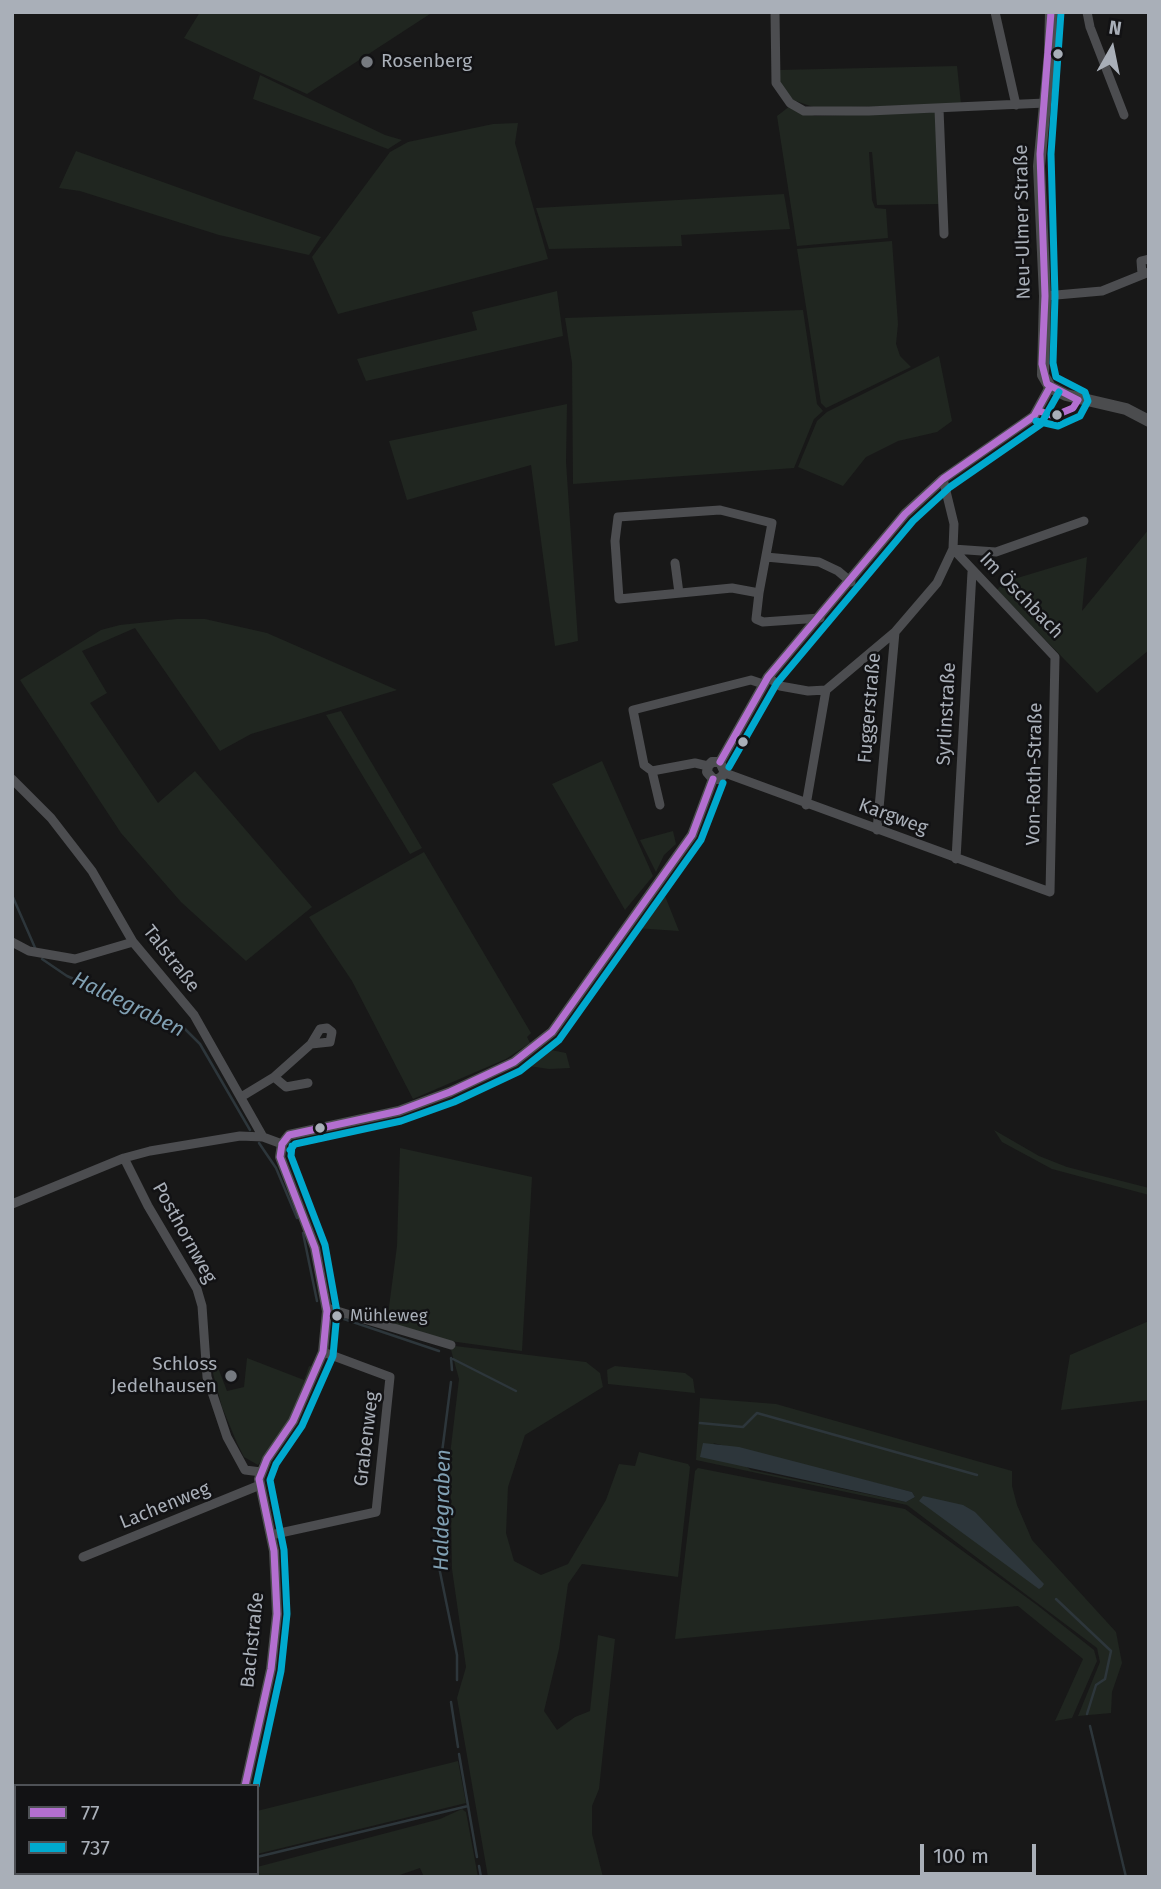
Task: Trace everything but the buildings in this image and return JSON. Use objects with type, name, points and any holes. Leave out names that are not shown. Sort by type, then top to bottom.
[{"type":"main road","name":"Neu-Ulmer Straße","points":[[1050,387],[1042,364],[1045,296],[1039,166],[1051,12]]},
{"type":"main road","points":[[1050,387],[1078,400],[1126,409],[1149,421]]},
{"type":"street","points":[[775,12],[776,83],[785,98],[797,107],[816,113],[1045,103]]},
{"type":"street","points":[[995,12],[1016,105]]},
{"type":"street","points":[[1087,12],[1090,27],[1124,115]]},
{"type":"street","points":[[939,109],[943,234]]},
{"type":"street","points":[[1045,296],[1102,291],[1145,273],[1141,261],[1149,259]]},
{"type":"street","points":[[723,768],[712,762],[707,772],[713,779],[719,779],[766,681],[905,514],[943,479],[986,452],[1039,411],[1050,387]]},
{"type":"street","points":[[1039,411],[1054,416],[1073,408],[1078,400]]},
{"type":"street","name":"Im Öschbach","points":[[943,479],[954,524],[953,549],[1055,657]]},
{"type":"street","points":[[759,593],[732,588],[619,599],[615,541],[618,517],[720,510],[772,523],[756,619],[763,622],[820,618]]},
{"type":"street","points":[[660,805],[652,771],[644,765],[633,710],[751,680],[808,691],[826,690],[895,632],[937,583],[953,549],[996,552],[1084,521]]},
{"type":"street","points":[[766,558],[819,562],[838,571],[851,582]]},
{"type":"street","points":[[676,563],[679,593]]},
{"type":"street","name":"Syrlinstraße","points":[[956,859],[972,572]]},
{"type":"street","name":"Fuggerstraße","points":[[877,830],[895,632]]},
{"type":"street","name":"Von-Roth-Straße","points":[[1050,892],[1055,657]]},
{"type":"street","points":[[806,805],[826,690]]},
{"type":"street","points":[[652,771],[695,763],[708,766]]},
{"type":"street","name":"Kargweg","points":[[723,768],[806,805],[1050,892]]},
{"type":"street","name":"Talstraße","points":[[12,779],[51,818],[89,867],[133,942],[194,1015],[263,1137]]},
{"type":"street","points":[[12,1204],[124,1158],[203,1140],[263,1137],[282,1144],[289,1135],[399,1111],[428,1101],[514,1062],[552,1032],[564,1017],[610,947],[692,835],[713,779]]},
{"type":"street","points":[[12,942],[29,951],[75,959],[133,942]]},
{"type":"street","points":[[241,1097],[274,1077],[311,1044]]},
{"type":"street","points":[[274,1077],[286,1087],[308,1083]]},
{"type":"street","name":"Bachstraße","points":[[245,1784],[271,1669],[277,1614],[276,1565],[260,1485],[261,1472],[293,1421],[323,1352],[327,1308],[315,1248],[280,1157],[282,1144]]},
{"type":"street","name":"Posthornweg","points":[[124,1158],[148,1206],[197,1289],[202,1306],[207,1377],[227,1437],[245,1470],[261,1472]]},
{"type":"street","points":[[327,1308],[451,1345]]},
{"type":"street","name":"Grabenweg","points":[[271,1535],[376,1512],[390,1377],[323,1352]]},
{"type":"street","name":"Lachenweg","points":[[83,1557],[260,1485]]},
{"type":"shaded area","points":[[200,12],[433,12],[307,94],[184,38]]},
{"type":"shaded area","points":[[957,66],[961,104],[816,108],[793,100],[780,83],[778,70]]},
{"type":"shaded area","points":[[260,75],[385,135],[402,140],[388,149],[253,99]]},
{"type":"shaded area","points":[[790,106],[815,116],[936,112],[940,204],[877,205],[872,152],[869,152],[872,200],[875,208],[886,209],[888,238],[797,246],[777,116]]},
{"type":"shaded area","points":[[518,123],[515,143],[548,259],[338,314],[312,257],[390,152],[408,142],[493,124]]},
{"type":"shaded area","points":[[76,151],[321,237],[309,255],[219,235],[80,191],[59,188]]},
{"type":"shaded area","points":[[784,194],[790,229],[681,235],[682,246],[549,249],[536,208]]},
{"type":"shaded area","points":[[892,241],[898,324],[896,344],[900,356],[911,367],[826,408],[821,403],[797,249]]},
{"type":"shaded area","points":[[557,291],[563,336],[366,381],[357,359],[477,330],[472,312]]},
{"type":"shaded area","points":[[803,310],[817,404],[823,411],[814,419],[794,468],[573,484],[572,363],[565,318]]},
{"type":"shaded area","points":[[939,356],[952,421],[937,432],[898,441],[866,457],[843,486],[798,467],[817,421],[827,412]]},
{"type":"shaded area","points":[[567,404],[566,462],[578,641],[555,646],[531,465],[407,500],[389,441]]},
{"type":"shaded area","points":[[1149,529],[1149,650],[1097,693],[997,590],[1004,582],[1087,557],[1082,611]]},
{"type":"shaded area","points":[[205,619],[267,633],[397,690],[251,734],[220,751],[135,628],[82,651],[107,693],[90,703],[158,803],[195,771],[312,907],[246,961],[181,902],[121,833],[20,680],[101,630],[120,625]]},
{"type":"shaded area","points":[[341,711],[422,848],[410,854],[326,715]]},
{"type":"shaded area","points":[[602,761],[653,876],[625,910],[552,784]]},
{"type":"shaded area","points":[[673,831],[676,844],[664,855],[656,872],[640,840]]},
{"type":"shaded area","points":[[424,852],[531,1033],[527,1037],[530,1043],[506,1059],[413,1099],[352,981],[309,917]]},
{"type":"shaded area","points":[[663,891],[679,931],[635,928],[659,895]]},
{"type":"shaded area","points":[[562,1033],[551,1050],[566,1053],[570,1068],[549,1069],[522,1065]]},
{"type":"shaded area","points":[[994,1130],[1039,1156],[1067,1167],[1149,1188],[1149,1195],[1052,1169],[1002,1142]]},
{"type":"shaded area","points":[[400,1148],[532,1177],[522,1351],[450,1341],[387,1322],[397,1246]]},
{"type":"shaded area","points":[[1149,1321],[1149,1400],[1061,1410],[1070,1355]]},
{"type":"shaded area","points":[[455,1346],[586,1362],[600,1373],[603,1387],[525,1435],[508,1487],[506,1533],[514,1561],[541,1575],[568,1564],[606,1500],[619,1464],[635,1466],[639,1452],[688,1464],[690,1467],[678,1577],[582,1564],[568,1584],[559,1649],[544,1711],[557,1730],[575,1717],[590,1711],[598,1635],[615,1639],[599,1789],[592,1806],[592,1834],[603,1877],[488,1877],[457,1698],[466,1667],[452,1569],[450,1455],[459,1379],[451,1350]]},
{"type":"shaded area","points":[[247,1358],[304,1380],[309,1366],[314,1367],[290,1419],[258,1465],[244,1457],[237,1443],[222,1407],[211,1366],[217,1365],[227,1391],[244,1387]]},
{"type":"shaded area","points":[[615,1366],[685,1373],[693,1379],[695,1393],[608,1384],[607,1370]]},
{"type":"shaded area","points":[[700,1398],[776,1404],[1012,1471],[1012,1486],[1017,1505],[1032,1540],[1116,1632],[1122,1663],[1112,1692],[1111,1713],[1078,1716],[1100,1662],[1097,1648],[907,1505],[696,1460]],"holes":[[[713,1443],[912,1492],[915,1497],[906,1502],[751,1470]]]},
{"type":"shaded area","points":[[703,1443],[739,1447],[912,1492],[915,1497],[906,1502],[700,1457]]},
{"type":"shaded area","points":[[698,1468],[905,1509],[1094,1650],[1097,1661],[1072,1718],[1055,1721],[1083,1659],[1018,1606],[675,1639],[695,1471]]},
{"type":"shaded area","points":[[923,1496],[963,1505],[975,1512],[1044,1584],[1042,1587],[1039,1589],[919,1501]]},
{"type":"shaded area","points":[[458,1761],[466,1803],[259,1854],[259,1811]]},
{"type":"shaded area","points":[[462,1809],[466,1812],[478,1877],[424,1877],[420,1868],[394,1877],[234,1877],[259,1875],[259,1866],[440,1819]]},
{"type":"waterway","name":"Haldegraben","points":[[12,895],[36,950]]},
{"type":"waterway","name":"Haldegraben","points":[[42,959],[67,976],[183,1027],[200,1044],[250,1130]]},
{"type":"waterway","name":"Haldegraben","points":[[259,1143],[276,1168],[297,1218]]},
{"type":"waterway","name":"Haldegraben","points":[[303,1233],[317,1301]]},
{"type":"waterway","name":"Haldegraben","points":[[341,1318],[439,1351]]},
{"type":"waterway","name":"Haldegraben","points":[[451,1358],[452,1370]]},
{"type":"waterway","points":[[453,1359],[516,1391]]},
{"type":"waterway","name":"Haldegraben","points":[[451,1382],[440,1468],[438,1562],[457,1655],[457,1680]]},
{"type":"waterway","points":[[700,1423],[743,1427],[757,1413],[977,1475]]},
{"type":"waterway","name":"Haldegraben","points":[[1056,1599],[1111,1651],[1105,1679],[1096,1685],[1087,1714]]},
{"type":"waterway","name":"Haldegraben","points":[[451,1702],[458,1747]]},
{"type":"waterway","name":"Haldegraben","points":[[1090,1726],[1126,1877]]},
{"type":"waterway","name":"Haldegraben","points":[[459,1754],[477,1857]]},
{"type":"waterway","points":[[259,1857],[468,1806]]},
{"type":"waterway","name":"Haldegraben","points":[[479,1866],[481,1877]]},
{"type":"transit line","name":"77","points":[[1039,411],[1054,416],[1073,408],[1078,400],[1047,384],[1042,364],[1045,296],[1040,154],[1051,12]]},
{"type":"transit line","name":"737","points":[[1036,421],[1058,426],[1080,416],[1088,401],[1085,392],[1056,377],[1053,363],[1055,296],[1051,154],[1061,12]]},
{"type":"transit line","name":"77","points":[[720,762],[768,677],[905,514],[943,479],[1034,416],[1050,387]]},
{"type":"transit line","name":"737","points":[[729,767],[777,683],[913,521],[950,487],[1041,424],[1059,392]]},
{"type":"transit line","name":"77","points":[[282,1144],[289,1135],[399,1111],[450,1092],[514,1062],[552,1032],[692,835],[713,779]]},
{"type":"transit line","name":"737","points":[[290,1150],[295,1144],[401,1121],[454,1102],[520,1071],[559,1040],[701,840],[723,783]]},
{"type":"transit line","name":"77","points":[[245,1784],[271,1669],[277,1614],[274,1551],[259,1479],[267,1459],[293,1421],[323,1352],[327,1311],[315,1248],[280,1157],[282,1144]]},
{"type":"transit line","name":"737","points":[[256,1784],[281,1671],[287,1614],[284,1550],[270,1480],[276,1464],[302,1426],[333,1356],[337,1312],[325,1245],[291,1156],[292,1146]]},
{"type":"place","name":"Rosenberg","points":[[367,62]]},
{"type":"place","name":"Mühleweg","points":[[337,1316]]},
{"type":"place","name":"Schloss Jedelhausen","points":[[231,1376]]}]
